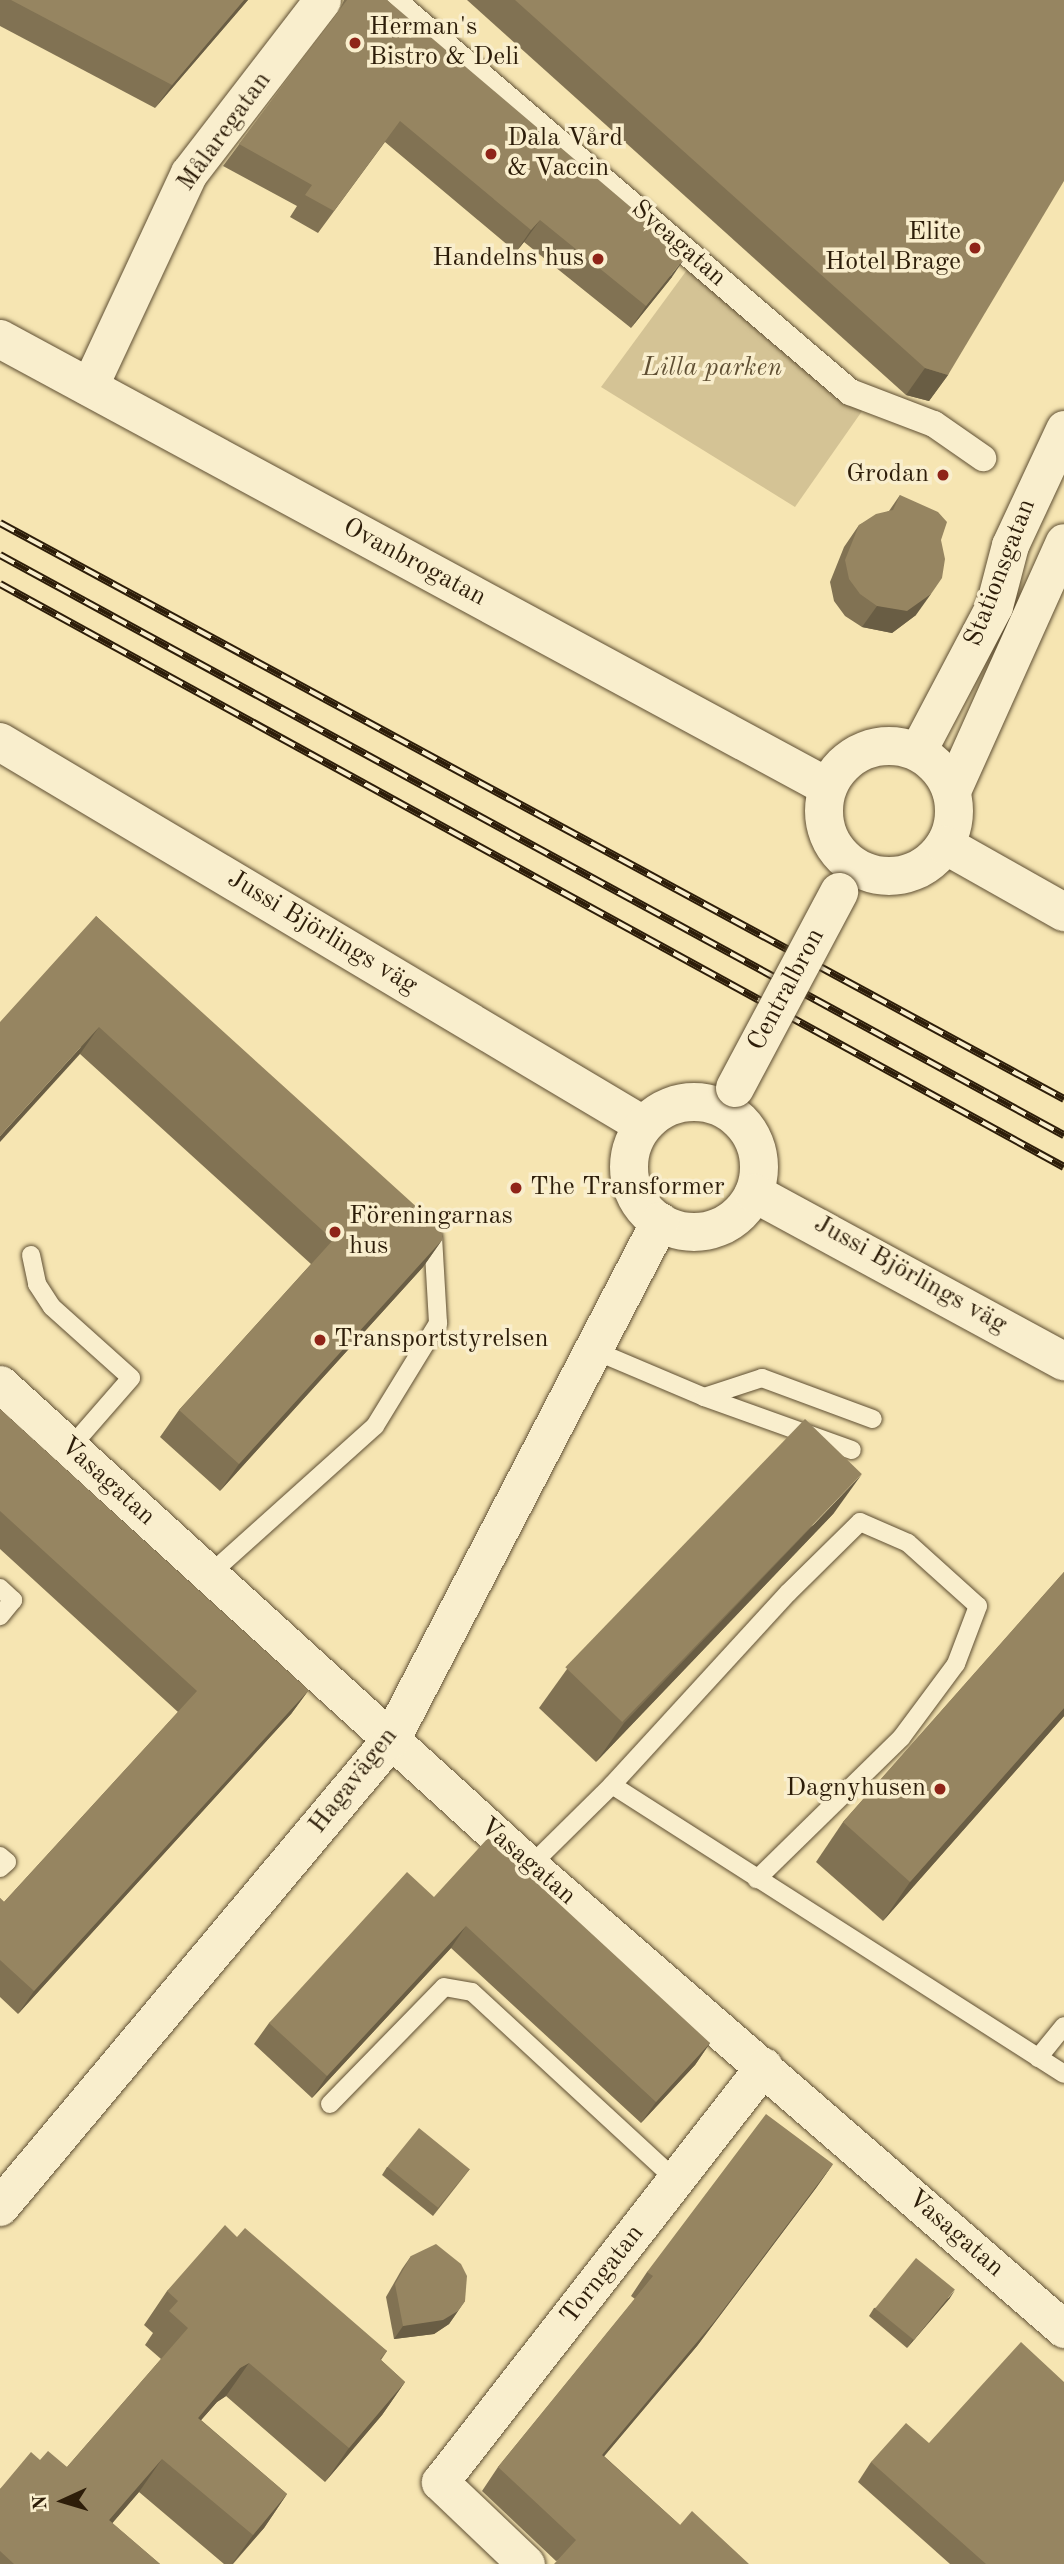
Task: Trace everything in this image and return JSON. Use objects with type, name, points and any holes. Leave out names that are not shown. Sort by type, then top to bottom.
[{"type":"street","name":"Målaregatan","points":[[89,387],[189,173],[323,0]]},
{"type":"street","name":"Sveagatan","points":[[391,0],[850,392],[934,424],[983,458]]},
{"type":"street","name":"Ovanbrogatan","points":[[0,339],[828,787]]},
{"type":"street","name":"Stationsgatan","points":[[917,752],[994,606],[1010,545],[1064,429]]},
{"type":"street","name":"Stationsgatan","points":[[951,793],[1064,542]]},
{"type":"street","name":"Jussi Björlings väg","points":[[0,742],[643,1125]]},
{"type":"street","points":[[886,747],[917,752],[933,763],[951,793],[952,829],[944,845],[931,861],[903,874],[873,874],[846,879],[837,851],[826,831],[823,809],[828,787],[855,755],[886,747]]},
{"type":"street","points":[[944,845],[1064,912]]},
{"type":"street","name":"Centralbron","points":[[729,1099],[846,879]]},
{"type":"street","points":[[729,1099],[759,1154],[754,1193],[742,1212],[703,1232],[680,1231],[660,1222],[643,1208],[632,1188],[628,1166],[632,1144],[643,1125],[660,1111],[681,1102],[729,1099]]},
{"type":"street","name":"Jussi Björlings väg","points":[[754,1193],[1064,1361]]},
{"type":"street","name":"Hagavägen","points":[[0,2207],[391,1740],[660,1222]]},
{"type":"street","name":"Vasagatan","points":[[0,1384],[530,1866],[764,2066],[1064,2329]]},
{"type":"street","name":"Torngatan","points":[[526,2564],[440,2482],[764,2066]]},
{"type":"lane","points":[[209,1575],[375,1426],[438,1323],[433,1236]]},
{"type":"lane","points":[[31,1255],[37,1284],[52,1307],[131,1378],[70,1448]]},
{"type":"lane","points":[[592,1349],[704,1396],[852,1450]]},
{"type":"lane","points":[[704,1396],[762,1377],[873,1419]]},
{"type":"lane","points":[[530,1866],[612,1786],[788,1593],[860,1522],[908,1543],[978,1606],[956,1664],[901,1738],[758,1879]]},
{"type":"lane","points":[[0,1588],[13,1600],[0,1616]]},
{"type":"lane","points":[[612,1786],[1064,2074]]},
{"type":"lane","points":[[0,1856],[7,1862],[0,1868]]},
{"type":"lane","points":[[330,2104],[444,1987],[472,1992],[677,2181]]},
{"type":"lane","points":[[1038,2058],[1064,2026]]},
{"type":"green space","name":"Lilla parken","points":[[695,259],[867,404],[795,507],[601,387]]},
{"type":"building","points":[[11,0],[244,0],[172,85]]},
{"type":"building","points":[[347,0],[387,0],[687,255],[646,306],[540,220],[531,230],[400,121],[334,211],[305,195],[312,185],[239,144]]},
{"type":"building","points":[[515,0],[1064,0],[1064,181],[948,375],[925,368]]},
{"type":"building","points":[[900,495],[938,512],[947,522],[941,540],[945,559],[942,578],[931,594],[907,611],[877,606],[860,594],[849,579],[845,560],[859,525],[876,514],[893,510]]},
{"type":"building","name":"Föreningarnas hus","points":[[96,916],[442,1230],[442,1240],[239,1464],[179,1410],[333,1240],[99,1027],[0,1136],[0,1022]]},
{"type":"building","points":[[0,1409],[308,1691],[34,1991],[0,1960],[0,1898],[4,1902],[197,1691],[0,1511]]},
{"type":"building","points":[[805,1419],[862,1474],[622,1722],[565,1667]]},
{"type":"building","name":"Dagnyhusen","points":[[1064,1572],[1064,1708],[910,1882],[843,1822]]},
{"type":"building","points":[[488,1838],[710,2043],[656,2102],[466,1926],[327,2076],[269,2023],[407,1872],[434,1897]]},
{"type":"building","points":[[766,2114],[833,2164],[714,2322],[602,2455],[680,2525],[692,2511],[749,2564],[554,2564],[576,2540],[498,2467],[653,2276],[647,2272]]},
{"type":"building","points":[[419,2128],[470,2169],[438,2208],[388,2167]]},
{"type":"building","points":[[225,2225],[237,2237],[245,2228],[387,2351],[380,2359],[405,2382],[349,2448],[249,2363],[240,2368],[198,2418],[287,2494],[253,2535],[162,2459],[109,2520],[160,2564],[14,2564],[0,2551],[0,2489],[31,2452],[40,2460],[48,2451],[67,2467],[188,2328],[169,2311],[178,2301],[167,2291]]},
{"type":"building","points":[[436,2244],[461,2264],[467,2276],[465,2301],[458,2311],[443,2320],[403,2326],[395,2284],[411,2256]]},
{"type":"building","points":[[916,2258],[955,2289],[914,2340],[875,2309]]},
{"type":"building","points":[[1021,2342],[1064,2382],[1064,2564],[986,2564],[871,2462],[906,2423],[929,2443]]},
{"type":"railway","points":[[0,523],[1064,1099]]},
{"type":"railway","points":[[0,555],[1064,1135]]},
{"type":"railway","points":[[0,584],[1064,1167]]},
{"type":"place","name":"Herman's Bistro & Deli","points":[[355,43]]},
{"type":"place","name":"Dala Vård & Vaccin","points":[[491,154]]},
{"type":"place","name":"Elite Hotel Brage","points":[[975,248]]},
{"type":"place","name":"Handelns hus","points":[[598,259]]},
{"type":"place","name":"Grodan","points":[[943,475]]},
{"type":"place","name":"The Transformer","points":[[516,1188]]},
{"type":"place","name":"Föreningarnas hus","points":[[335,1232]]},
{"type":"place","name":"Transportstyrelsen","points":[[320,1340]]},
{"type":"place","name":"Dagnyhusen","points":[[940,1789]]}]
